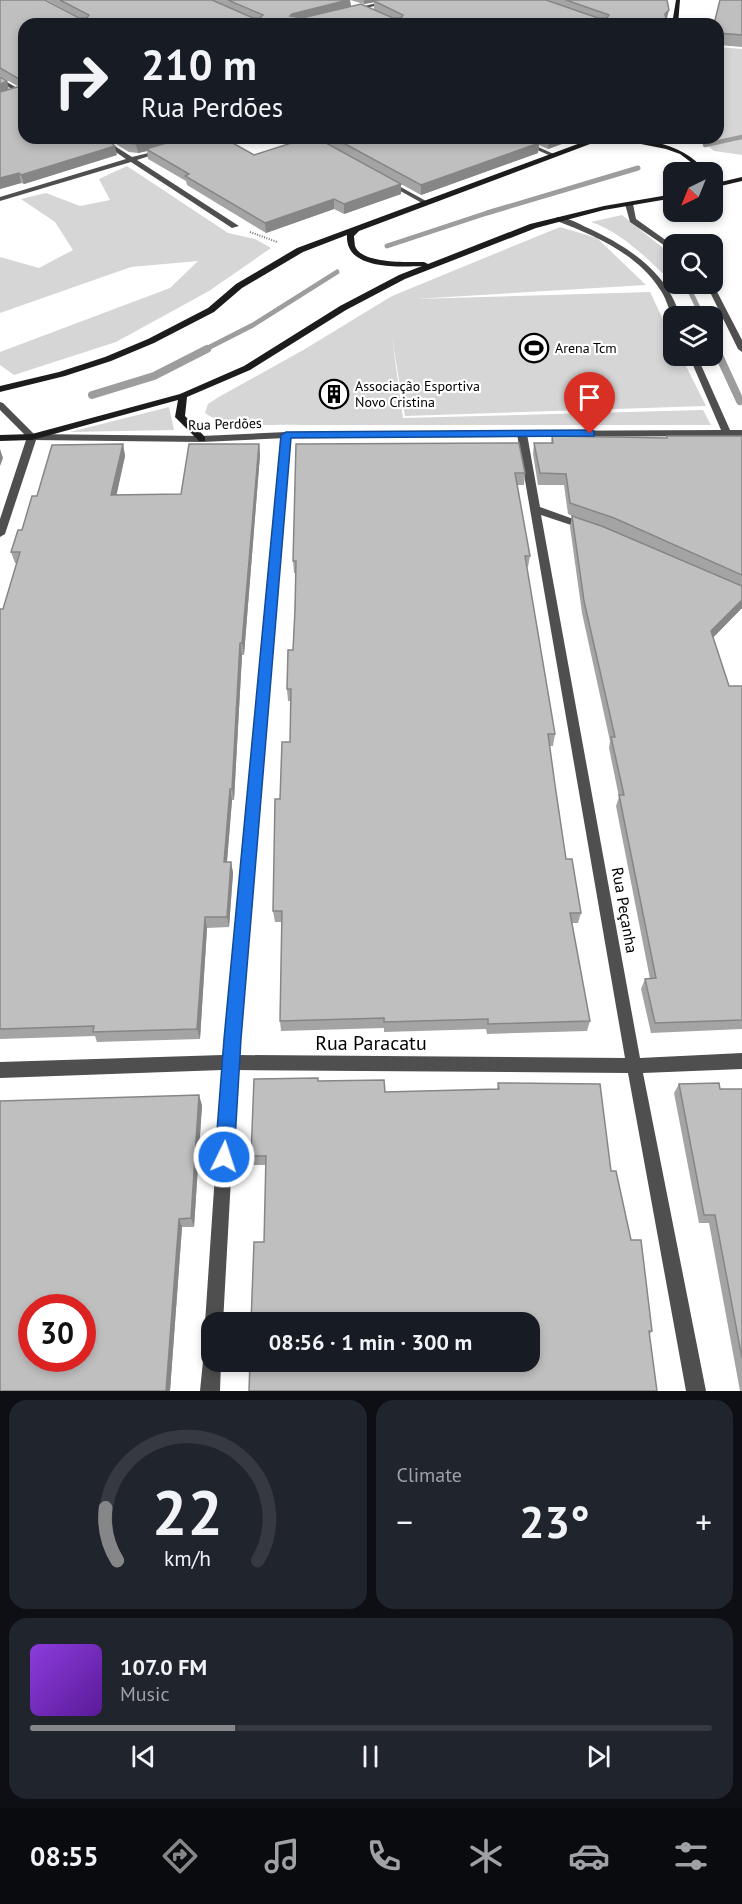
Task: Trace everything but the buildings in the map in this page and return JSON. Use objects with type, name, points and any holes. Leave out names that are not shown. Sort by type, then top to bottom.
[{"type":"main road","points":[[676,18],[678,0]]},
{"type":"main road","points":[[0,388],[71,371],[151,341],[211,310],[239,286],[298,251],[358,226],[585,144]]},
{"type":"main road","points":[[645,144],[672,150],[695,162]]},
{"type":"main road","points":[[723,183],[742,179]]},
{"type":"main road","points":[[0,438],[32,436],[183,396],[247,368],[343,308],[402,277],[533,226],[663,198]]},
{"type":"main road","points":[[358,226],[351,236],[351,246],[357,253],[393,265],[437,263]]},
{"type":"main road","points":[[183,396],[180,417],[202,439]]},
{"type":"street","points":[[339,13],[396,0]]},
{"type":"street","points":[[351,4],[370,12]]},
{"type":"street","points":[[0,80],[18,90]]},
{"type":"street","points":[[10,94],[18,93]]},
{"type":"street","points":[[108,144],[235,226]]},
{"type":"street","points":[[527,144],[553,155]]},
{"type":"street","points":[[0,199],[174,147]]},
{"type":"street","points":[[376,176],[424,202]]},
{"type":"street","points":[[629,204],[633,220],[663,242]]},
{"type":"street","points":[[560,219],[592,230],[614,244],[654,276],[663,287],[672,306]]},
{"type":"street","points":[[715,294],[742,349]]},
{"type":"street","points":[[697,366],[727,433]]},
{"type":"street","points":[[0,405],[32,436],[0,534]]},
{"type":"street","name":"Rua Perdões","points":[[32,436],[202,439],[286,435],[742,433]]},
{"type":"street","name":"Rua Peçanha","points":[[522,434],[634,1066],[696,1391]]},
{"type":"street","points":[[215,1312],[230,1062],[286,435]]},
{"type":"street","points":[[535,509],[596,531]]},
{"type":"street","name":"Rua Paracatu","points":[[0,1070],[230,1062],[634,1066],[742,1061]]},
{"type":"street","points":[[210,1391],[211,1372]]},
{"type":"path","points":[[235,226],[298,251]]},
{"type":"shaded area","points":[[724,47],[742,49],[742,155],[714,151],[706,144],[724,144]]},
{"type":"shaded area","points":[[127,166],[228,233],[255,239],[271,248],[209,291],[116,342],[14,375],[0,365],[0,352],[170,288],[198,261],[131,267],[0,313],[0,257],[39,268],[73,250],[55,222],[21,199],[46,193],[80,206],[110,200],[99,179]]},
{"type":"shaded area","points":[[622,215],[663,248],[663,274],[616,234],[591,222]]},
{"type":"shaded area","points":[[560,227],[597,238],[646,285],[415,299],[650,292],[663,319],[663,366],[686,366],[706,406],[405,416],[392,338],[403,418],[703,410],[711,425],[264,425],[237,424],[214,418],[205,413],[208,404],[217,398],[305,349],[392,296]]},
{"type":"shaded area","points":[[169,407],[174,430],[70,432]]},
{"type":"waterway","points":[[724,141],[742,137]]},
{"type":"waterway","points":[[705,145],[710,144]]},
{"type":"waterway","points":[[387,246],[487,213],[638,168]]},
{"type":"waterway","points":[[204,350],[253,325],[337,272]]},
{"type":"waterway","points":[[691,294],[697,306]]},
{"type":"waterway","points":[[92,395],[154,376],[207,349]]},
{"type":"waterway","points":[[723,364],[740,401]]},
{"type":"place","name":"Arena Tcm","points":[[534,348]]},
{"type":"place","name":"Associação Esportiva Novo Cristina","points":[[334,394]]},
{"type":"route","points":[[224,1157],[232,1039],[286,435],[590,434]]}]
